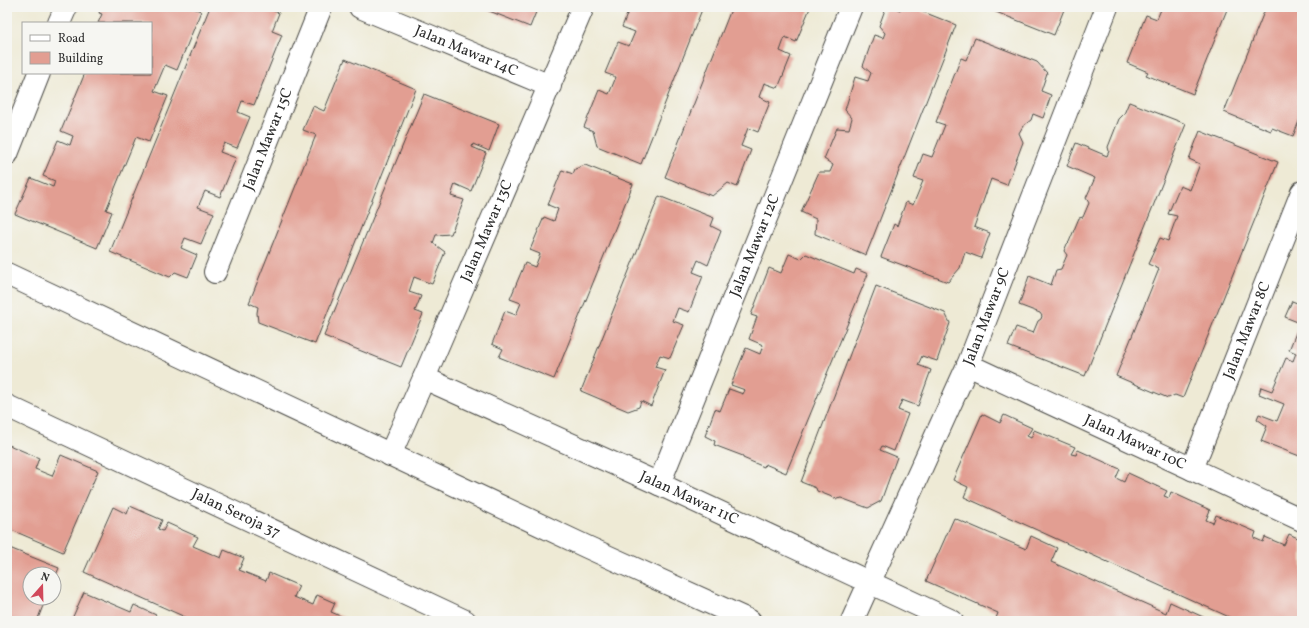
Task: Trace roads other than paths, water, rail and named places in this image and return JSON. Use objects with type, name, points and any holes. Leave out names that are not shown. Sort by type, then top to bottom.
[{"type":"street","points":[[59,22],[66,7]]},
{"type":"street","name":"Jalan Mawar 15C","points":[[215,272],[321,7]]},
{"type":"street","name":"Jalan Mawar 14C","points":[[360,7],[550,86]]},
{"type":"street","name":"Jalan Mawar 13C","points":[[390,455],[550,86],[582,7]]},
{"type":"street","name":"Jalan Mawar 12C","points":[[659,484],[851,7]]},
{"type":"street","name":"Jalan Mawar 9C","points":[[852,621],[968,365],[1107,7]]},
{"type":"street","points":[[7,154],[39,74]]},
{"type":"street","name":"Jalan Mawar 8C","points":[[1192,469],[1302,192]]},
{"type":"street","points":[[7,274],[580,544],[750,621]]},
{"type":"street","name":"Jalan Mawar 10C","points":[[968,365],[1302,520]]},
{"type":"street","name":"Jalan Mawar 11C","points":[[424,378],[659,484],[952,621]]},
{"type":"street","name":"Jalan Seroja 37","points":[[7,406],[431,614],[465,621]]}]
